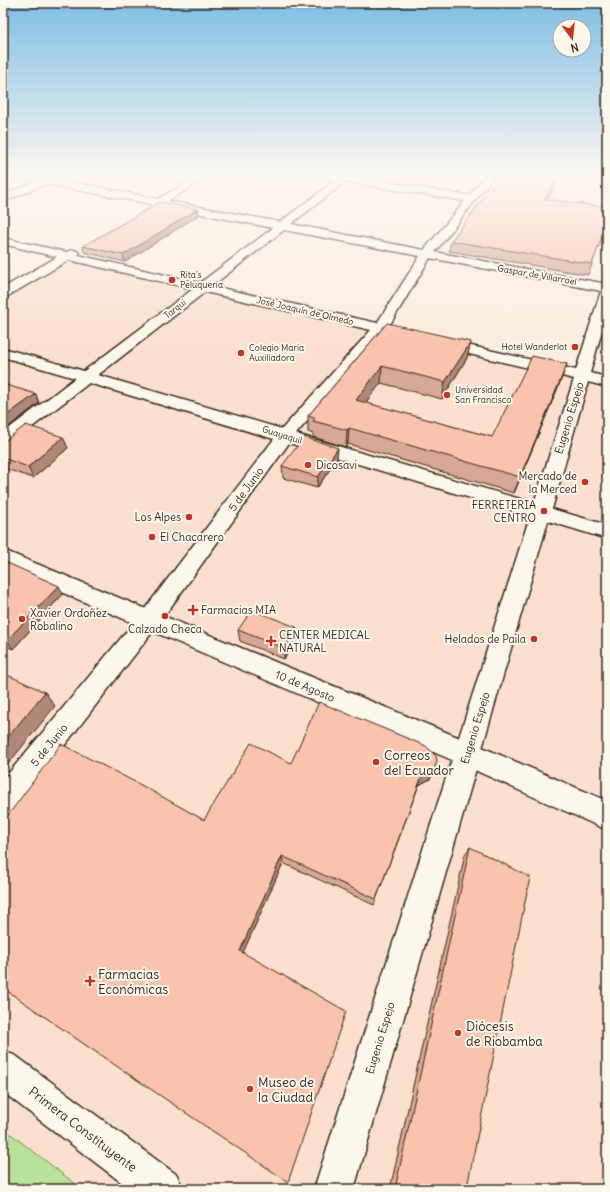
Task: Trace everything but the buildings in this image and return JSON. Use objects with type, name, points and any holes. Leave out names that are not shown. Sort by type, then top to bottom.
[{"type":"street","name":"Tarqui","points":[[3,441],[275,232]]},
{"type":"street","name":"Gaspar de Villarroel","points":[[311,232],[607,289]]},
{"type":"street","name":"5 de Junio","points":[[3,802],[149,620],[285,436],[380,329],[427,254],[445,232]]},
{"type":"street","name":"José Joaquín de Olmedo","points":[[3,242],[403,334]]},
{"type":"street","points":[[3,293],[80,249]]},
{"type":"street","name":"Eugenio Espejo","points":[[334,1189],[468,754],[607,289]]},
{"type":"street","points":[[426,339],[607,382]]},
{"type":"street","name":"Guayaquil","points":[[3,352],[607,532]]},
{"type":"street","name":"10 de Agosto","points":[[3,558],[468,754],[607,816]]},
{"type":"street","name":"Primera Constituyente","points":[[3,1069],[164,1189]]},
{"type":"shaded area","points":[[71,258],[607,386],[607,1189],[3,1189],[3,297]]},
{"type":"green space","points":[[3,1128],[82,1189],[3,1189]]},
{"type":"place","name":"Rita's Peluquería","points":[[172,280]]},
{"type":"place","name":"Hotel Wanderlot","points":[[575,347]]},
{"type":"place","name":"Colegio María Auxiliadora","points":[[241,353]]},
{"type":"place","name":"Universidad San Francisco","points":[[447,395]]},
{"type":"place","name":"Dicosavi","points":[[308,465]]},
{"type":"place","name":"Mercado de la Merced","points":[[585,482]]},
{"type":"place","name":"FERRETERIA CENTRO","points":[[544,511]]},
{"type":"place","name":"Los Alpes","points":[[189,517]]},
{"type":"place","name":"El Chacarero","points":[[152,537]]},
{"type":"place","name":"Farmacias MIA","points":[[193,610]]},
{"type":"place","name":"Calzado Checa","points":[[165,616]]},
{"type":"place","name":"Xavier Ordoñez Robalino","points":[[22,619]]},
{"type":"place","name":"Helados de Paila","points":[[534,639]]},
{"type":"place","name":"CENTER MEDICAL NATURAL","points":[[271,641]]},
{"type":"place","name":"Correos del Ecuador","points":[[376,762]]},
{"type":"place","name":"Farmacias Económicas","points":[[90,981]]},
{"type":"place","name":"Diócesis de Riobamba","points":[[458,1033]]},
{"type":"place","name":"Museo de la Ciudad","points":[[250,1089]]}]
